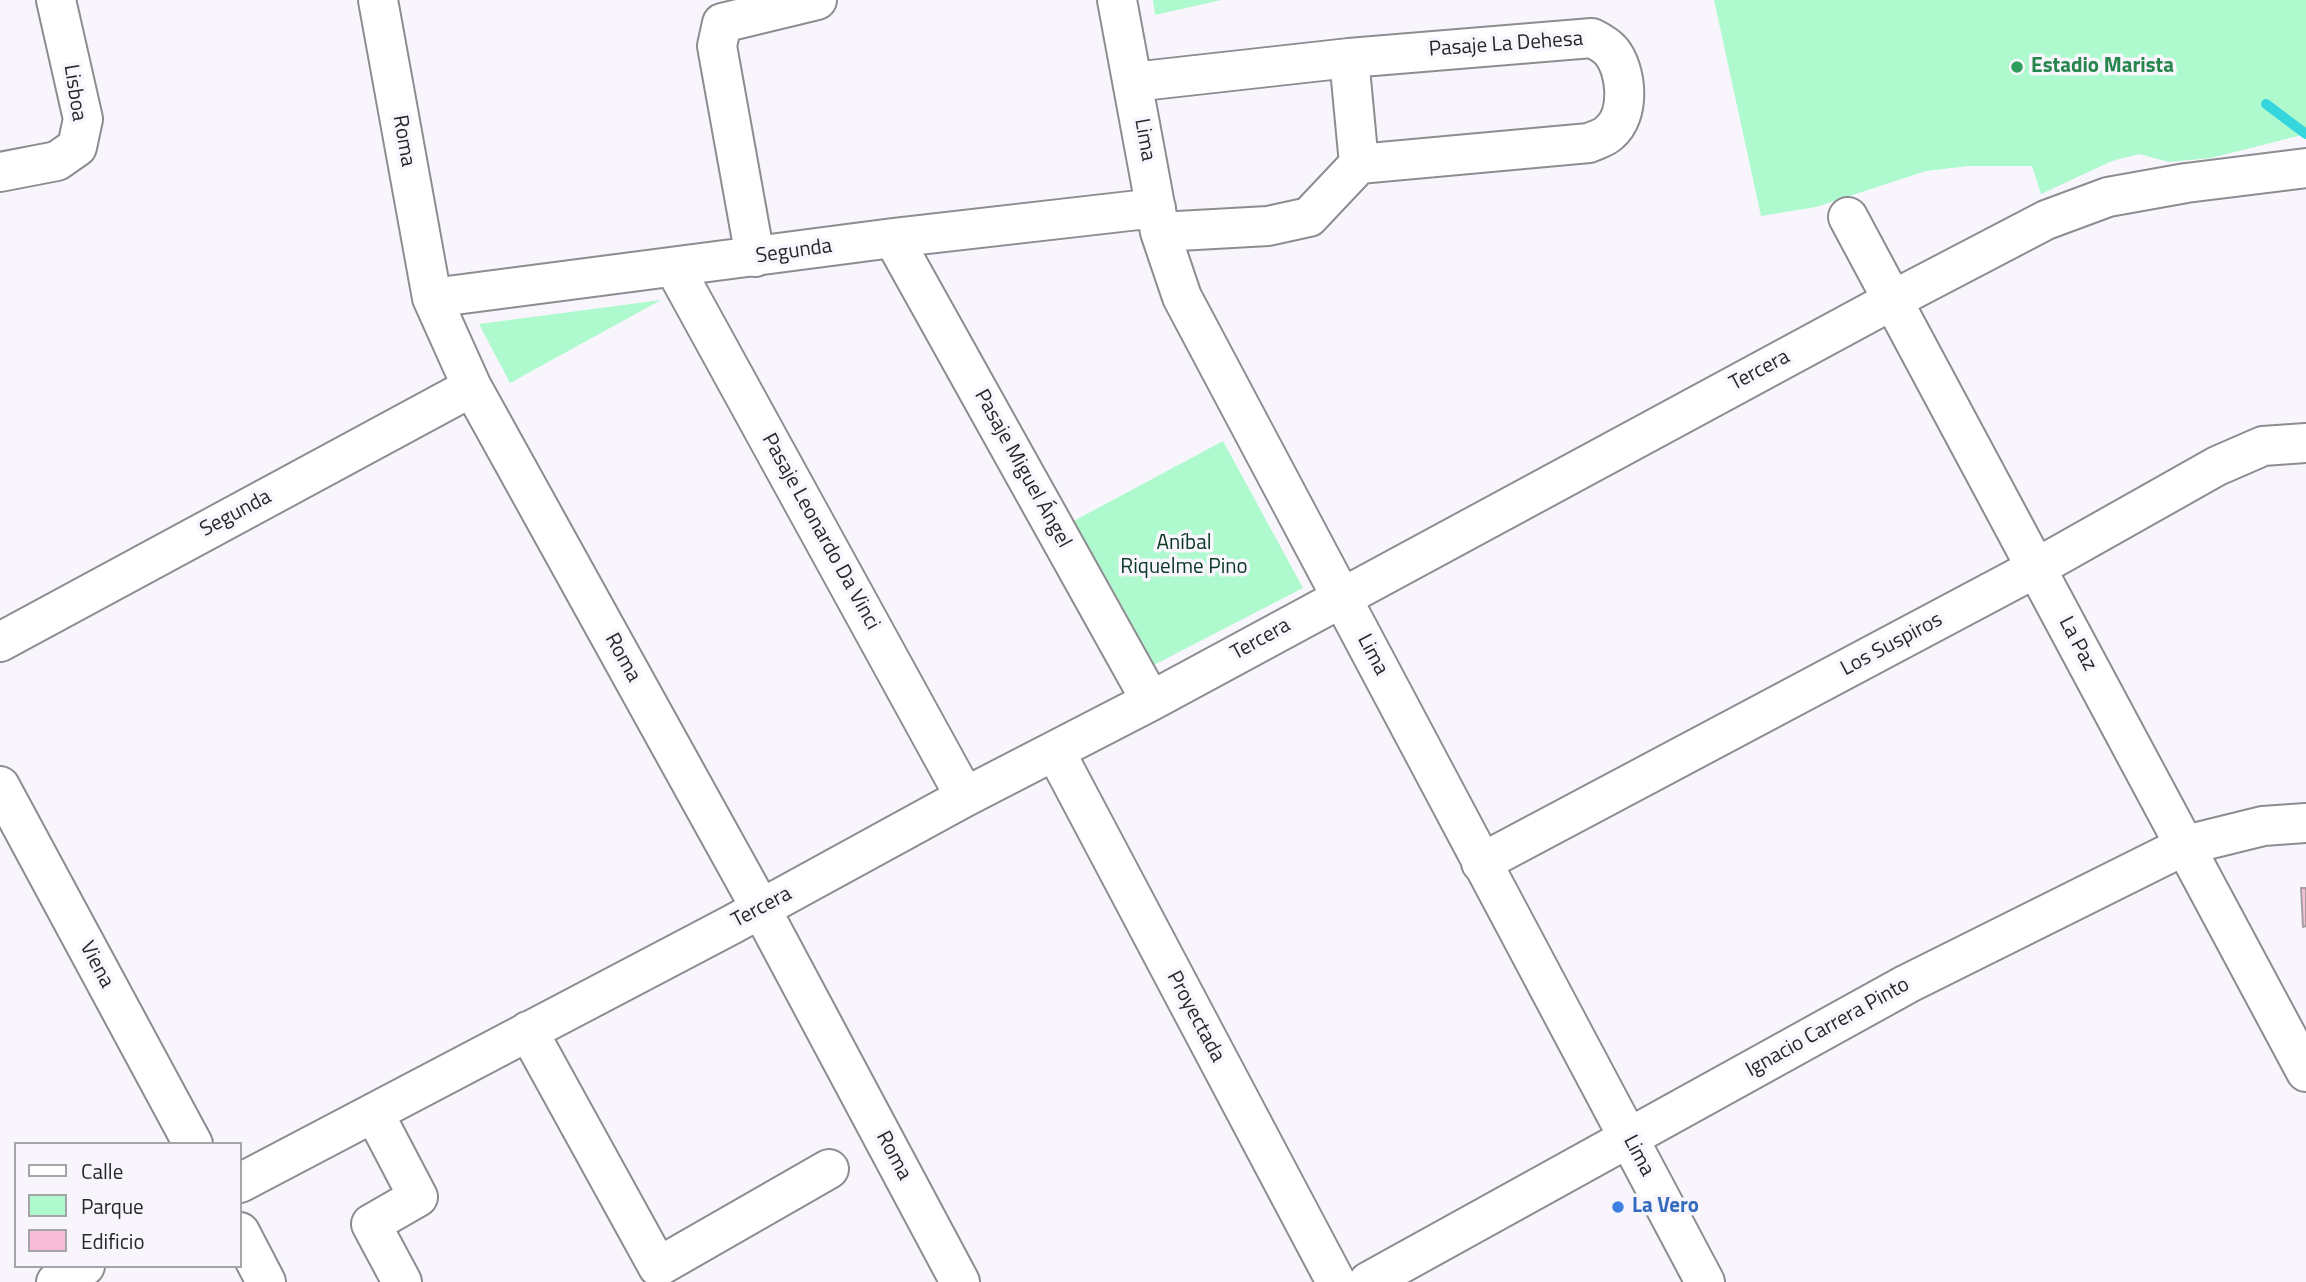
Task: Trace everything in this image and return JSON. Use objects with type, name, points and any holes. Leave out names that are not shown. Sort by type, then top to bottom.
[{"type":"street","name":"Lisboa","points":[[0,172],[57,161],[77,147],[83,120],[56,0]]},
{"type":"street","name":"Roma","points":[[378,0],[432,298],[472,387],[761,909],[960,1282]]},
{"type":"street","points":[[755,257],[717,46],[722,23],[817,0]]},
{"type":"street","name":"Lima","points":[[1117,0],[1158,220],[1182,297],[1704,1282]]},
{"type":"street","name":"Pasaje La Dehesa","points":[[1133,82],[1349,58],[1592,38],[1610,49],[1621,68],[1624,94],[1622,115],[1610,133],[1589,143],[1359,164]]},
{"type":"street","points":[[1158,220],[1268,226],[1309,217],[1359,164],[1349,58]]},
{"type":"street","name":"Tercera","points":[[242,1182],[761,909],[965,797],[1150,701],[2046,220],[2109,197],[2186,183],[2306,168]]},
{"type":"street","name":"La Paz","points":[[1847,217],[2306,1072]]},
{"type":"street","name":"Segunda","points":[[432,298],[893,238],[1158,220]]},
{"type":"street","name":"Pasaje Miguel Ángel","points":[[893,238],[1150,701]]},
{"type":"street","name":"Pasaje Leonardo Da Vinci","points":[[674,267],[965,797]]},
{"type":"street","name":"Segunda","points":[[0,642],[472,387]]},
{"type":"street","name":"Los Suspiros","points":[[1482,863],[2036,568],[2217,466],[2263,446],[2306,443]]},
{"type":"street","name":"Proyectada","points":[[1055,751],[1336,1282]]},
{"type":"street","name":"Viena","points":[[0,786],[191,1142]]},
{"type":"street","name":"Ignacio Carrera Pinto","points":[[1368,1282],[1907,984],[2186,845],[2263,825],[2306,822]]},
{"type":"street","points":[[528,1031],[658,1268],[829,1169]]},
{"type":"street","points":[[374,1112],[418,1196],[371,1224],[402,1282]]},
{"type":"street","points":[[242,1236],[266,1282]]},
{"type":"street","points":[[56,1282],[81,1268]]},
{"type":"green space","points":[[1153,0],[1221,0],[1155,15]]},
{"type":"green space","name":"Estadio Marista","points":[[1714,0],[2306,0],[2306,134],[2211,158],[2169,162],[2139,154],[2112,161],[2041,194],[2032,166],[1969,166],[1926,171],[1816,207],[1761,216]]},
{"type":"green space","points":[[661,300],[510,383],[479,324]]},
{"type":"green space","name":"Aníbal Riquelme Pino","points":[[1223,441],[1303,588],[1146,669],[1068,524]]},
{"type":"building","points":[[2301,888],[2306,888],[2306,926],[2303,927]]},
{"type":"waterway","points":[[2266,104],[2306,134]]},
{"type":"place","name":"Estadio Marista","points":[[2017,67]]},
{"type":"place","name":"La Vero","points":[[1618,1207]]}]
